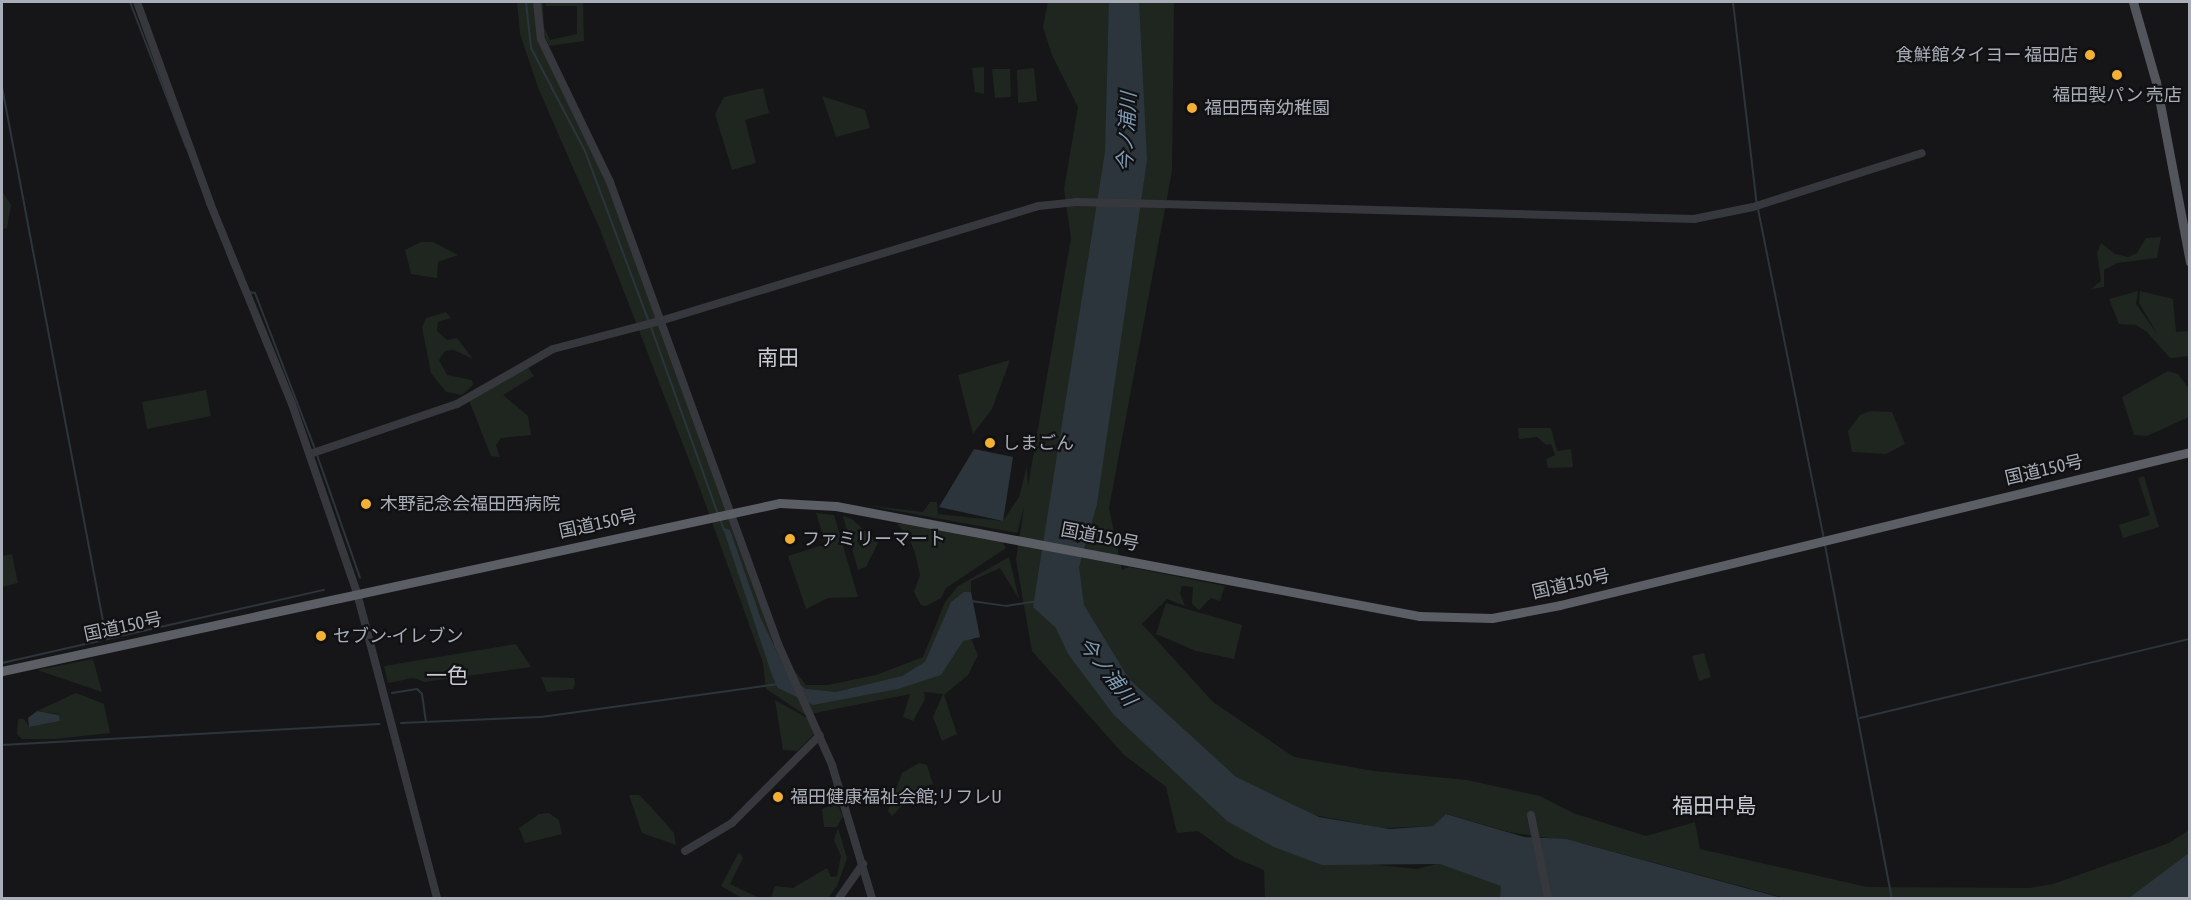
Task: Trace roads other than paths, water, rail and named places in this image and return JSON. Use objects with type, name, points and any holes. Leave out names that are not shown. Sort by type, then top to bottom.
[{"type":"highway","name":"国道150号","points":[[2,671],[780,503],[829,505],[1016,538],[1419,616],[1492,618],[1560,605],[2190,452]]},
{"type":"main road","points":[[2133,2],[2156,82],[2190,262]]},
{"type":"street","points":[[136,2],[210,203],[310,454],[357,593],[437,898]]},
{"type":"street","points":[[537,2],[541,39],[610,182],[791,675],[820,735],[872,898]]},
{"type":"street","points":[[310,454],[458,404],[553,349],[660,321],[1010,214],[1076,202],[1694,219],[1753,207],[1922,153]]},
{"type":"street","points":[[685,851],[732,823],[820,735]]},
{"type":"street","points":[[1531,815],[1548,898]]},
{"type":"street","points":[[839,898],[863,864]]},
{"type":"water","name":"今ノ浦川","points":[[1109,2],[1139,2],[1147,160],[1097,504],[1079,567],[1084,605],[1129,679],[1236,777],[1319,817],[1390,829],[1433,826],[1446,814],[1524,837],[1566,839],[1782,898],[1500,898],[1501,886],[1440,864],[1322,865],[1274,847],[1227,821],[1114,715],[1068,654],[1056,628],[1033,607],[1105,152]]},
{"type":"water","points":[[974,449],[1013,457],[1003,521],[939,507]]},
{"type":"water","points":[[723,528],[730,530],[761,619],[789,677],[806,689],[836,692],[902,676],[925,662],[951,602],[964,592],[971,592],[980,637],[963,641],[941,675],[898,689],[813,705],[778,688]]},
{"type":"water","points":[[37,711],[59,715],[60,721],[29,727],[28,718]]},
{"type":"water","points":[[2189,853],[2189,898],[2129,898]]},
{"type":"waterway","points":[[130,2],[186,147]]},
{"type":"waterway","points":[[526,2],[531,48],[585,151],[649,322]]},
{"type":"waterway","points":[[1733,2],[1756,199],[1824,539]]},
{"type":"waterway","points":[[2,87],[106,637]]},
{"type":"waterway","points":[[227,253],[243,291]]},
{"type":"waterway","points":[[249,292],[255,293],[315,449]]},
{"type":"waterway","points":[[651,327],[718,514]]},
{"type":"waterway","points":[[317,455],[360,578]]},
{"type":"waterway","points":[[720,519],[724,530]]},
{"type":"waterway","points":[[1825,545],[1892,898]]},
{"type":"waterway","points":[[2,663],[324,590]]},
{"type":"waterway","points":[[971,601],[1006,606],[1036,601]]},
{"type":"waterway","points":[[1860,718],[2190,639]]},
{"type":"waterway","points":[[401,723],[541,717],[779,684]]},
{"type":"waterway","points":[[392,693],[417,689],[422,694],[426,722]]},
{"type":"waterway","points":[[2,745],[379,724]]},
{"type":"place","name":"食鮮館タイヨー 福田店","points":[[2090,55]]},
{"type":"place","name":"福田製パン 売店","points":[[2117,75]]},
{"type":"place","name":"福田西南幼稚園","points":[[1192,108]]},
{"type":"place","name":"しまごん","points":[[990,443]]},
{"type":"place","name":"木野記念会福田西病院","points":[[366,504]]},
{"type":"place","name":"ファミリーマート","points":[[790,539]]},
{"type":"place","name":"セブン-イレブン","points":[[321,636]]},
{"type":"place","name":"福田健康福祉会館;リフレU","points":[[778,797]]},
{"type":"district","name":"南田","points":[[778,357]]},
{"type":"district","name":"一色","points":[[447,675]]},
{"type":"district","name":"福田中島","points":[[1714,805]]}]
